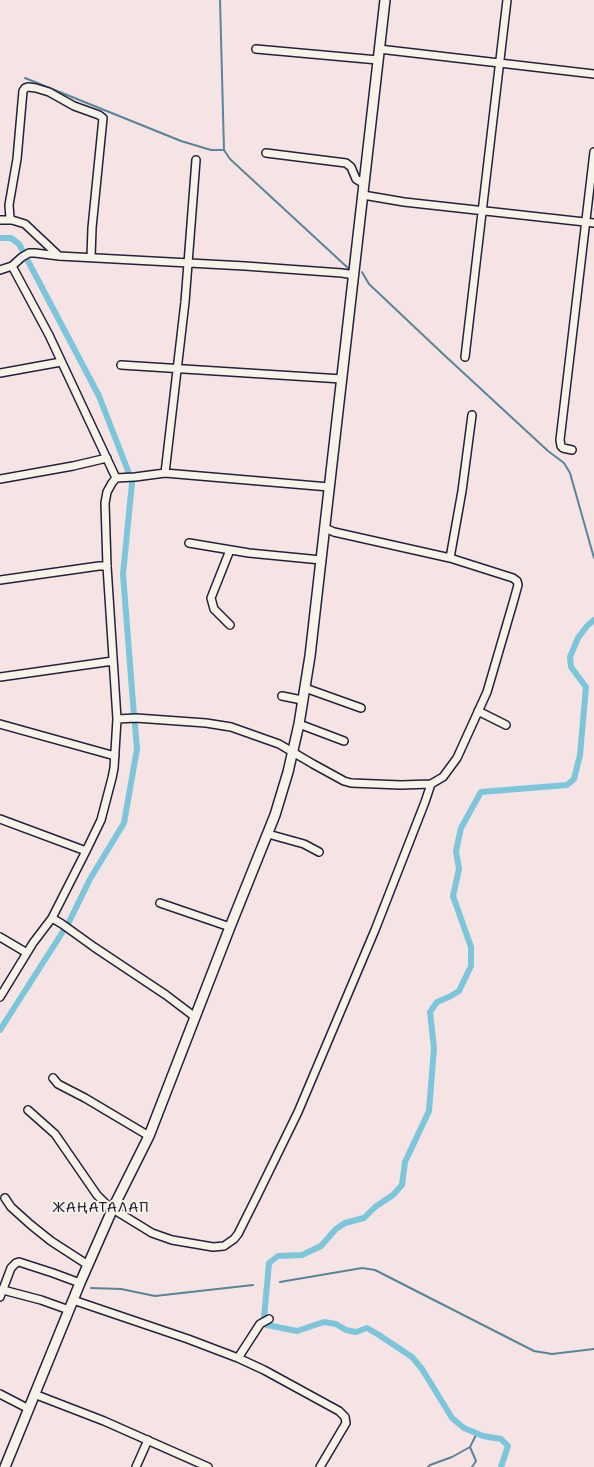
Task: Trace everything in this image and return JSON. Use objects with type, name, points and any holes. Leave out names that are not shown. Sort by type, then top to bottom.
[{"type":"main road","points":[[5,1467],[80,1283],[113,1208],[149,1136],[194,1017],[268,834],[282,795],[293,751],[310,656],[385,0]]},
{"type":"street","points":[[465,357],[507,0]]},
{"type":"street","points":[[256,49],[378,60]]},
{"type":"street","points":[[379,49],[594,74]]},
{"type":"street","points":[[12,220],[10,218],[10,205],[17,158],[23,91],[28,87],[36,88],[49,92],[74,106],[99,115],[103,118],[91,257]]},
{"type":"street","points":[[266,152],[346,163],[351,167],[356,179],[364,184]]},
{"type":"street","points":[[572,450],[563,448],[560,440],[594,152]]},
{"type":"street","points":[[165,473],[188,264],[196,160]]},
{"type":"street","points":[[363,195],[404,202],[594,223]]},
{"type":"street","points":[[0,220],[12,220],[25,224],[59,256]]},
{"type":"street","points":[[0,270],[12,266],[25,255],[35,253],[59,256],[188,264],[252,266],[354,275]]},
{"type":"street","points":[[12,266],[42,320],[116,478]]},
{"type":"street","points":[[0,373],[61,362]]},
{"type":"street","points":[[121,365],[342,379]]},
{"type":"street","points":[[450,558],[462,491],[472,415]]},
{"type":"street","points":[[0,479],[73,466],[106,458]]},
{"type":"street","points":[[0,997],[27,952],[52,918],[101,820],[112,778],[117,718],[107,566],[106,494],[109,487],[116,478],[165,473],[329,486]]},
{"type":"street","points":[[117,718],[136,718],[219,725],[269,739],[293,751],[344,781],[351,783],[401,785],[431,784],[443,777],[457,758],[487,692],[518,583],[516,579],[450,558],[345,535],[329,531],[325,528]]},
{"type":"street","points":[[189,543],[292,558],[321,560]]},
{"type":"street","points":[[230,550],[212,598],[214,609],[230,625]]},
{"type":"street","points":[[0,580],[107,566]]},
{"type":"street","points":[[0,677],[113,661]]},
{"type":"street","points":[[304,688],[362,708]]},
{"type":"street","points":[[282,696],[302,700]]},
{"type":"street","points":[[478,711],[506,725]]},
{"type":"street","points":[[0,724],[115,756]]},
{"type":"street","points":[[298,724],[344,741]]},
{"type":"street","points":[[28,1110],[55,1134],[104,1203],[152,1233],[172,1240],[213,1246],[228,1244],[238,1234],[298,1112],[375,930],[431,784]]},
{"type":"street","points":[[0,819],[86,851]]},
{"type":"street","points":[[268,834],[304,844],[319,852]]},
{"type":"street","points":[[160,903],[230,927]]},
{"type":"street","points":[[52,918],[166,995],[194,1017]]},
{"type":"street","points":[[0,937],[27,952]]},
{"type":"street","points":[[53,1078],[58,1084],[85,1098],[149,1136]]},
{"type":"street","points":[[5,1198],[11,1207],[31,1225],[51,1241],[88,1265]]},
{"type":"street","points":[[69,1310],[41,1300],[1,1293],[3,1282],[14,1264],[19,1262],[80,1283]]},
{"type":"street","points":[[73,1300],[188,1339],[238,1358],[264,1370],[339,1411],[345,1417],[346,1423],[320,1467]]},
{"type":"street","points":[[238,1358],[260,1324],[266,1320]]},
{"type":"street","points":[[0,1394],[28,1409]]},
{"type":"street","points":[[34,1394],[104,1421],[208,1467]]},
{"type":"street","points":[[136,1467],[148,1440]]},
{"type":"waterway","points":[[220,0],[224,150],[230,159],[348,268]]},
{"type":"waterway","points":[[25,78],[181,141],[211,150],[224,150]]},
{"type":"waterway","points":[[0,238],[11,238],[19,244],[99,396],[130,476]]},
{"type":"waterway","points":[[362,272],[369,284],[548,451],[564,463],[570,473],[594,558]]},
{"type":"waterway","points":[[132,483],[123,574],[134,716]]},
{"type":"waterway","points":[[501,1467],[508,1446],[501,1439],[483,1436],[464,1428],[452,1418],[422,1369],[412,1357],[379,1335],[367,1328],[356,1332],[346,1330],[336,1324],[324,1322],[297,1331],[267,1325],[264,1318],[269,1263],[278,1256],[302,1255],[321,1246],[336,1229],[345,1223],[364,1218],[375,1207],[393,1195],[402,1185],[405,1162],[429,1111],[434,1048],[430,1012],[437,1002],[459,991],[471,966],[471,947],[453,896],[459,869],[456,851],[461,828],[481,792],[567,785],[574,779],[580,755],[586,687],[571,667],[570,657],[578,638],[587,626],[594,620]]},
{"type":"waterway","points":[[0,1030],[69,922],[90,879],[124,823],[137,749],[135,725]]},
{"type":"waterway","points":[[280,1282],[362,1268],[375,1270],[534,1351],[552,1354],[594,1349]]},
{"type":"waterway","points":[[91,1288],[121,1289],[155,1296],[253,1285]]},
{"type":"waterway","points":[[472,1467],[476,1461],[470,1447],[477,1433]]},
{"type":"waterway","points":[[428,1467],[452,1457],[470,1447]]},
{"type":"district","name":"ЖАҢАТАЛАП","points":[[101,1208]]}]
